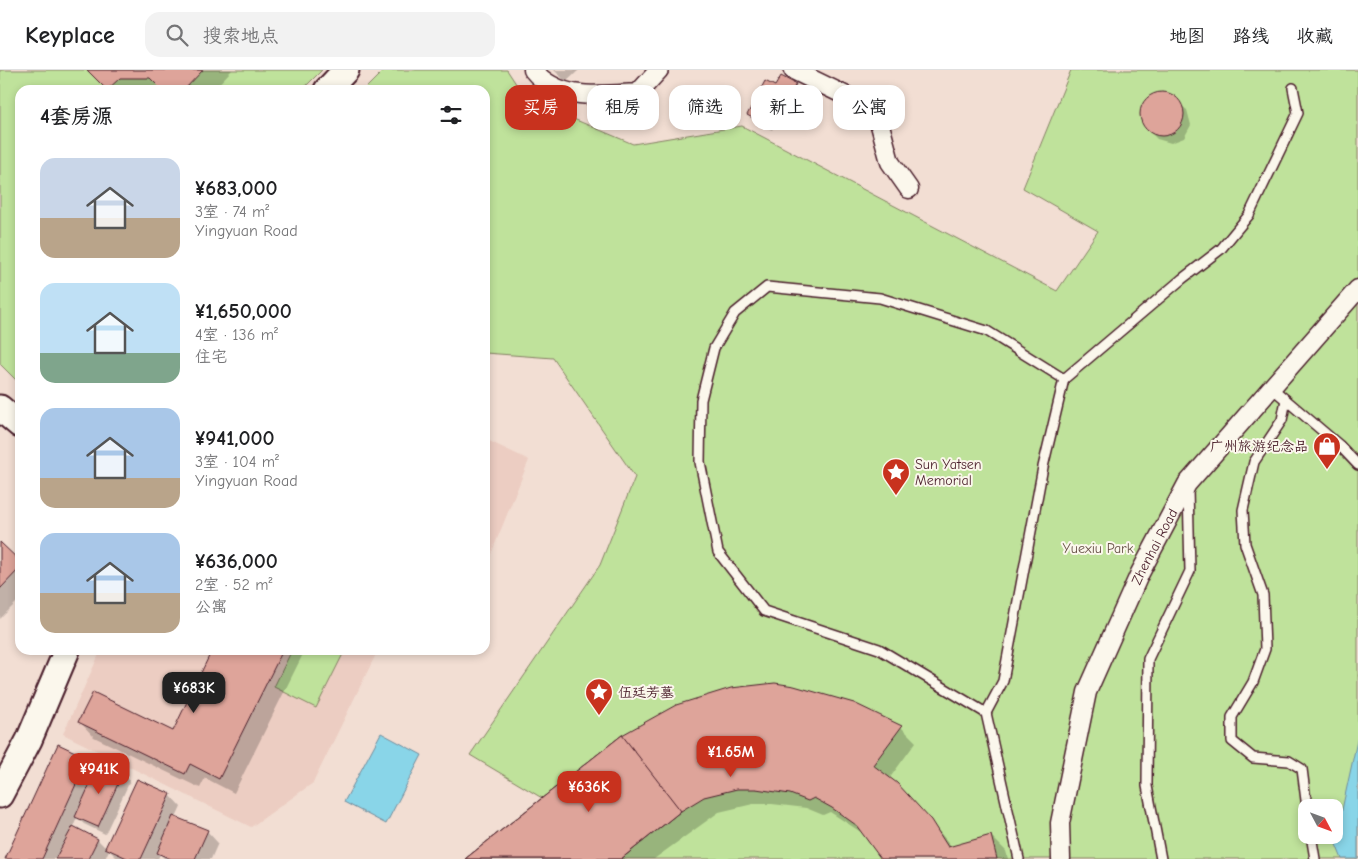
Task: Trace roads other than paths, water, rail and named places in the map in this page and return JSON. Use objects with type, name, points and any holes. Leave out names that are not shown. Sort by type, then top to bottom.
[{"type":"street","points":[[331,85],[346,70]]},
{"type":"street","points":[[532,70],[542,82],[582,96],[638,92],[659,70]]},
{"type":"street","points":[[793,70],[865,105],[880,125],[890,162],[909,189]]},
{"type":"street","name":"Zhenhai Road","points":[[1061,859],[1060,824],[1087,692],[1140,573],[1188,484],[1272,388],[1355,298]]},
{"type":"street","points":[[0,408],[15,421]]},
{"type":"street","points":[[0,795],[29,740],[65,655]]},
{"type":"lane","points":[[1020,859],[986,713],[1003,681],[1043,467],[1064,379],[1182,279],[1221,249],[1249,215],[1298,113],[1292,88]]},
{"type":"lane","points":[[986,713],[879,649],[764,611],[718,552],[700,462],[701,400],[714,348],[735,313],[767,287],[880,298],[978,328],[987,331],[1064,379]]},
{"type":"lane","points":[[1272,388],[1339,445],[1358,465]]},
{"type":"lane","points":[[1286,400],[1282,420],[1254,462],[1243,510],[1245,544],[1263,595],[1265,649],[1253,682],[1232,716],[1232,741],[1253,758],[1289,761],[1302,769],[1306,799]]},
{"type":"lane","points":[[1161,859],[1147,786],[1148,660],[1190,572],[1188,484]]},
{"type":"lane","points":[[1312,844],[1315,859]]},
{"type":"water","points":[[381,733],[422,755],[386,824],[344,802]]},
{"type":"water","points":[[1358,736],[1358,859],[1342,859],[1336,844],[1343,844],[1343,805]]},
{"type":"place","name":"广州旅游纪念品","points":[[1327,470]]},
{"type":"place","name":"Sun Yatsen Memorial","points":[[896,496]]},
{"type":"place","name":"伍廷芳墓","points":[[599,716]]},
{"type":"park label","name":"Yuexiu Park","points":[[1098,548]]}]
